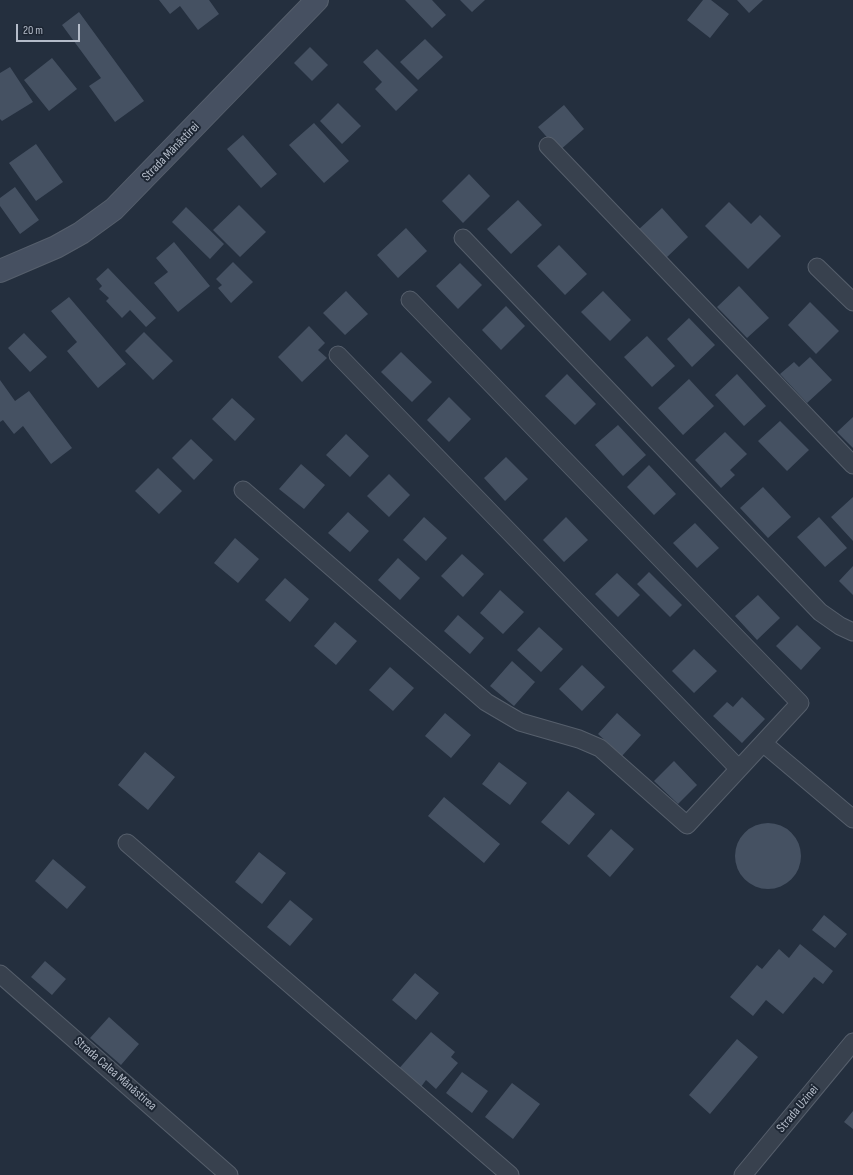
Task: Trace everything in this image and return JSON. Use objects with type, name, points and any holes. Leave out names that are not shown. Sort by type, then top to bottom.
[{"type":"street","name":"Strada Mănăstirei","points":[[0,271],[43,253],[81,233],[114,209],[317,0]]},
{"type":"street","points":[[548,146],[853,465]]},
{"type":"street","points":[[463,238],[820,612],[840,626],[853,632]]},
{"type":"street","points":[[817,267],[853,302]]},
{"type":"street","points":[[243,490],[486,702],[520,722],[579,739],[600,748],[687,825],[800,704],[410,300]]},
{"type":"street","points":[[338,355],[739,769]]},
{"type":"street","points":[[763,743],[853,819]]},
{"type":"street","points":[[127,843],[510,1175]]},
{"type":"street","name":"Strada Calea Mănăstirea","points":[[0,974],[229,1175]]},
{"type":"street","name":"Strada Uzinei","points":[[750,1172],[853,1042]]},
{"type":"building","points":[[159,0],[209,0],[219,14],[198,30],[180,6],[170,14]]},
{"type":"building","points":[[405,0],[432,0],[446,15],[432,28]]},
{"type":"building","points":[[460,0],[485,0],[472,12]]},
{"type":"building","points":[[703,0],[711,0],[729,14],[710,38],[687,20]]},
{"type":"building","points":[[737,0],[763,0],[749,13]]},
{"type":"building","points":[[79,12],[144,101],[115,122],[89,86],[101,78],[62,25]]},
{"type":"building","points":[[425,39],[443,57],[418,80],[400,62]]},
{"type":"building","points":[[310,47],[328,65],[312,81],[294,63]]},
{"type":"building","points":[[377,49],[418,90],[396,111],[375,89],[382,82],[363,62]]},
{"type":"building","points":[[52,58],[77,89],[49,111],[24,80]]},
{"type":"building","points":[[10,67],[33,102],[2,121],[0,119],[0,73]]},
{"type":"building","points":[[338,103],[361,126],[342,144],[320,121]]},
{"type":"building","points":[[564,105],[584,129],[559,151],[538,127]]},
{"type":"building","points":[[314,123],[349,161],[324,183],[289,145]]},
{"type":"building","points":[[243,135],[277,174],[261,188],[227,149]]},
{"type":"building","points":[[36,144],[63,182],[36,201],[9,163]]},
{"type":"building","points":[[469,174],[490,196],[463,223],[442,201]]},
{"type":"building","points":[[15,187],[39,220],[20,234],[0,206],[0,198]]},
{"type":"building","points":[[518,200],[542,225],[511,254],[487,229]]},
{"type":"building","points":[[729,202],[751,224],[760,215],[781,236],[748,269],[705,226]]},
{"type":"building","points":[[239,205],[266,232],[240,257],[213,230]]},
{"type":"building","points":[[186,207],[224,244],[210,259],[172,222]]},
{"type":"building","points":[[662,208],[688,237],[665,259],[638,230]]},
{"type":"building","points":[[406,228],[427,251],[398,278],[377,255]]},
{"type":"building","points":[[174,242],[210,286],[178,312],[154,283],[168,272],[156,258]]},
{"type":"building","points":[[559,245],[587,274],[565,295],[537,266]]},
{"type":"building","points":[[233,262],[253,282],[231,303],[218,288],[222,285],[216,279]]},
{"type":"building","points":[[460,263],[482,285],[458,309],[436,286]]},
{"type":"building","points":[[108,268],[156,318],[146,327],[130,310],[122,318],[106,301],[109,298],[99,289],[102,286],[96,279]]},
{"type":"building","points":[[739,286],[769,318],[747,338],[717,307]]},
{"type":"building","points":[[346,291],[368,314],[345,335],[323,313]]},
{"type":"building","points":[[603,291],[631,320],[610,341],[581,312]]},
{"type":"building","points":[[69,297],[126,364],[98,388],[67,351],[77,342],[51,311]]},
{"type":"building","points":[[810,302],[839,331],[816,354],[788,325]]},
{"type":"building","points":[[506,306],[525,326],[501,350],[482,330]]},
{"type":"building","points":[[689,318],[715,345],[692,367],[667,339]]},
{"type":"building","points":[[309,326],[325,343],[318,350],[327,358],[302,382],[278,357]]},
{"type":"building","points":[[144,332],[173,361],[153,380],[125,351]]},
{"type":"building","points":[[24,333],[47,357],[30,372],[8,348]]},
{"type":"building","points":[[647,336],[675,366],[652,387],[624,357]]},
{"type":"building","points":[[401,352],[432,382],[412,402],[381,372]]},
{"type":"building","points":[[810,357],[832,380],[807,403],[780,374],[794,362],[799,367]]},
{"type":"building","points":[[567,374],[596,404],[575,425],[545,396]]},
{"type":"building","points":[[737,374],[766,406],[744,426],[715,395]]},
{"type":"building","points":[[689,379],[714,406],[683,435],[658,408]]},
{"type":"building","points":[[0,380],[15,401],[29,391],[72,448],[51,464],[23,426],[14,434],[3,420],[0,422]]},
{"type":"building","points":[[449,397],[471,419],[449,442],[427,420]]},
{"type":"building","points":[[232,398],[255,419],[235,441],[212,419]]},
{"type":"building","points":[[853,417],[853,448],[837,432]]},
{"type":"building","points":[[780,421],[809,450],[787,471],[758,441]]},
{"type":"building","points":[[618,425],[646,455],[623,476],[595,445]]},
{"type":"building","points":[[725,432],[747,454],[730,470],[735,475],[721,488],[695,460]]},
{"type":"building","points":[[346,434],[369,456],[350,477],[326,455]]},
{"type":"building","points":[[191,439],[213,460],[194,480],[172,458]]},
{"type":"building","points":[[506,457],[528,479],[505,501],[484,478]]},
{"type":"building","points":[[301,464],[325,485],[304,509],[279,489]]},
{"type":"building","points":[[649,465],[676,494],[654,515],[627,487]]},
{"type":"building","points":[[158,468],[182,491],[159,514],[135,491]]},
{"type":"building","points":[[389,474],[410,495],[389,517],[367,496]]},
{"type":"building","points":[[763,487],[791,517],[768,538],[740,508]]},
{"type":"building","points":[[853,497],[853,541],[831,517]]},
{"type":"building","points":[[348,512],[369,531],[350,552],[328,533]]},
{"type":"building","points":[[424,517],[447,538],[426,561],[403,540]]},
{"type":"building","points":[[566,517],[588,540],[564,562],[543,540]]},
{"type":"building","points":[[819,517],[847,548],[825,567],[797,537]]},
{"type":"building","points":[[695,523],[719,548],[697,568],[673,543]]},
{"type":"building","points":[[235,538],[259,559],[238,583],[214,563]]},
{"type":"building","points":[[462,554],[484,574],[463,597],[441,576]]},
{"type":"building","points":[[398,558],[420,578],[400,600],[378,580]]},
{"type":"building","points":[[853,566],[853,595],[839,581]]},
{"type":"building","points":[[649,572],[682,605],[670,617],[637,584]]},
{"type":"building","points":[[617,573],[640,595],[618,617],[595,594]]},
{"type":"building","points":[[285,578],[309,599],[290,622],[265,600]]},
{"type":"building","points":[[500,590],[524,612],[503,634],[480,613]]},
{"type":"building","points":[[758,595],[780,618],[757,640],[735,616]]},
{"type":"building","points":[[458,615],[484,638],[470,654],[444,631]]},
{"type":"building","points":[[335,622],[357,641],[336,665],[314,646]]},
{"type":"building","points":[[797,625],[821,648],[801,670],[776,646]]},
{"type":"building","points":[[539,627],[563,649],[541,672],[517,650]]},
{"type":"building","points":[[694,649],[717,671],[694,693],[672,671]]},
{"type":"building","points":[[512,661],[535,682],[514,706],[490,686]]},
{"type":"building","points":[[582,665],[605,687],[582,711],[559,689]]},
{"type":"building","points":[[390,667],[414,688],[393,711],[369,690]]},
{"type":"building","points":[[742,697],[765,719],[742,743],[713,716],[727,702],[733,707]]},
{"type":"building","points":[[445,713],[471,735],[451,758],[425,736]]},
{"type":"building","points":[[617,713],[641,735],[622,756],[598,734]]},
{"type":"building","points":[[145,752],[175,777],[148,810],[118,785]]},
{"type":"building","points":[[674,761],[697,785],[678,804],[654,781]]},
{"type":"building","points":[[499,762],[527,783],[510,805],[482,784]]},
{"type":"building","points":[[568,791],[595,814],[569,845],[541,822]]},
{"type":"building","points":[[444,797],[500,844],[484,863],[428,816]]},
{"type":"building","points":[[762,823],[774,823],[786,828],[796,838],[801,850],[799,869],[786,884],[774,889],[762,889],[750,884],[740,874],[735,862],[735,850],[740,838],[750,828]]},
{"type":"building","points":[[611,829],[634,849],[610,877],[587,856]]},
{"type":"building","points":[[259,852],[286,873],[262,904],[235,882]]},
{"type":"building","points":[[53,859],[86,887],[67,909],[35,881]]},
{"type":"building","points":[[290,900],[313,919],[290,946],[267,927]]},
{"type":"building","points":[[824,915],[847,934],[835,948],[812,930]]},
{"type":"building","points":[[800,944],[833,971],[823,984],[814,977],[783,1014],[766,1000],[753,1016],[730,997],[757,965],[762,969],[779,949],[789,958]]},
{"type":"building","points":[[45,961],[66,979],[52,995],[31,977]]},
{"type":"building","points":[[415,973],[439,993],[416,1020],[392,1000]]},
{"type":"building","points":[[109,1017],[139,1044],[121,1065],[90,1038]]},
{"type":"building","points":[[431,1032],[455,1052],[451,1057],[458,1063],[436,1089],[426,1080],[418,1091],[396,1072]]},
{"type":"building","points":[[737,1039],[758,1057],[710,1114],[689,1095]]},
{"type":"building","points":[[462,1072],[488,1091],[472,1113],[446,1093]]},
{"type":"building","points":[[512,1083],[540,1104],[513,1139],[485,1117]]},
{"type":"building","points":[[853,1111],[853,1129],[844,1122]]}]
